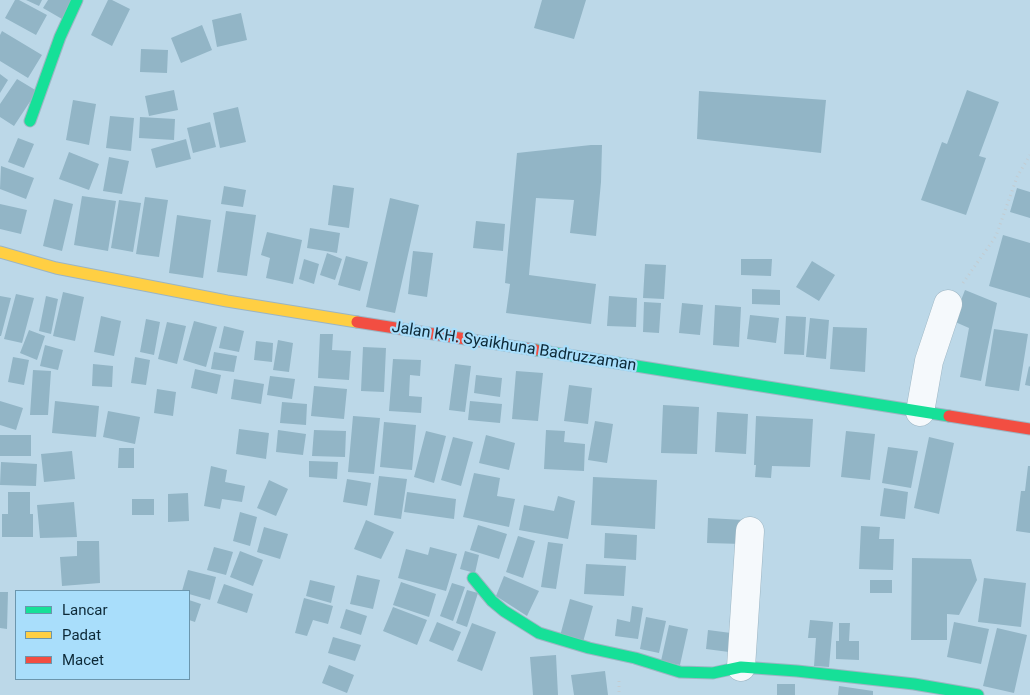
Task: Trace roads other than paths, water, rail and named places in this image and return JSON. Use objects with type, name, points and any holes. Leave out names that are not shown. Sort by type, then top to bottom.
[{"type":"main road","points":[[30,121],[60,37],[77,0]]},
{"type":"main road","name":"Jalan KH. Syaikhuna Badruzzaman","points":[[0,252],[56,268],[227,302],[1030,429]]},
{"type":"main road","points":[[473,578],[492,601],[504,611],[539,633],[555,639],[635,658],[688,674],[713,673],[741,668],[821,673],[914,684],[978,695]]},
{"type":"street","points":[[920,412],[929,361],[948,304]]},
{"type":"street","points":[[741,668],[750,531]]}]
